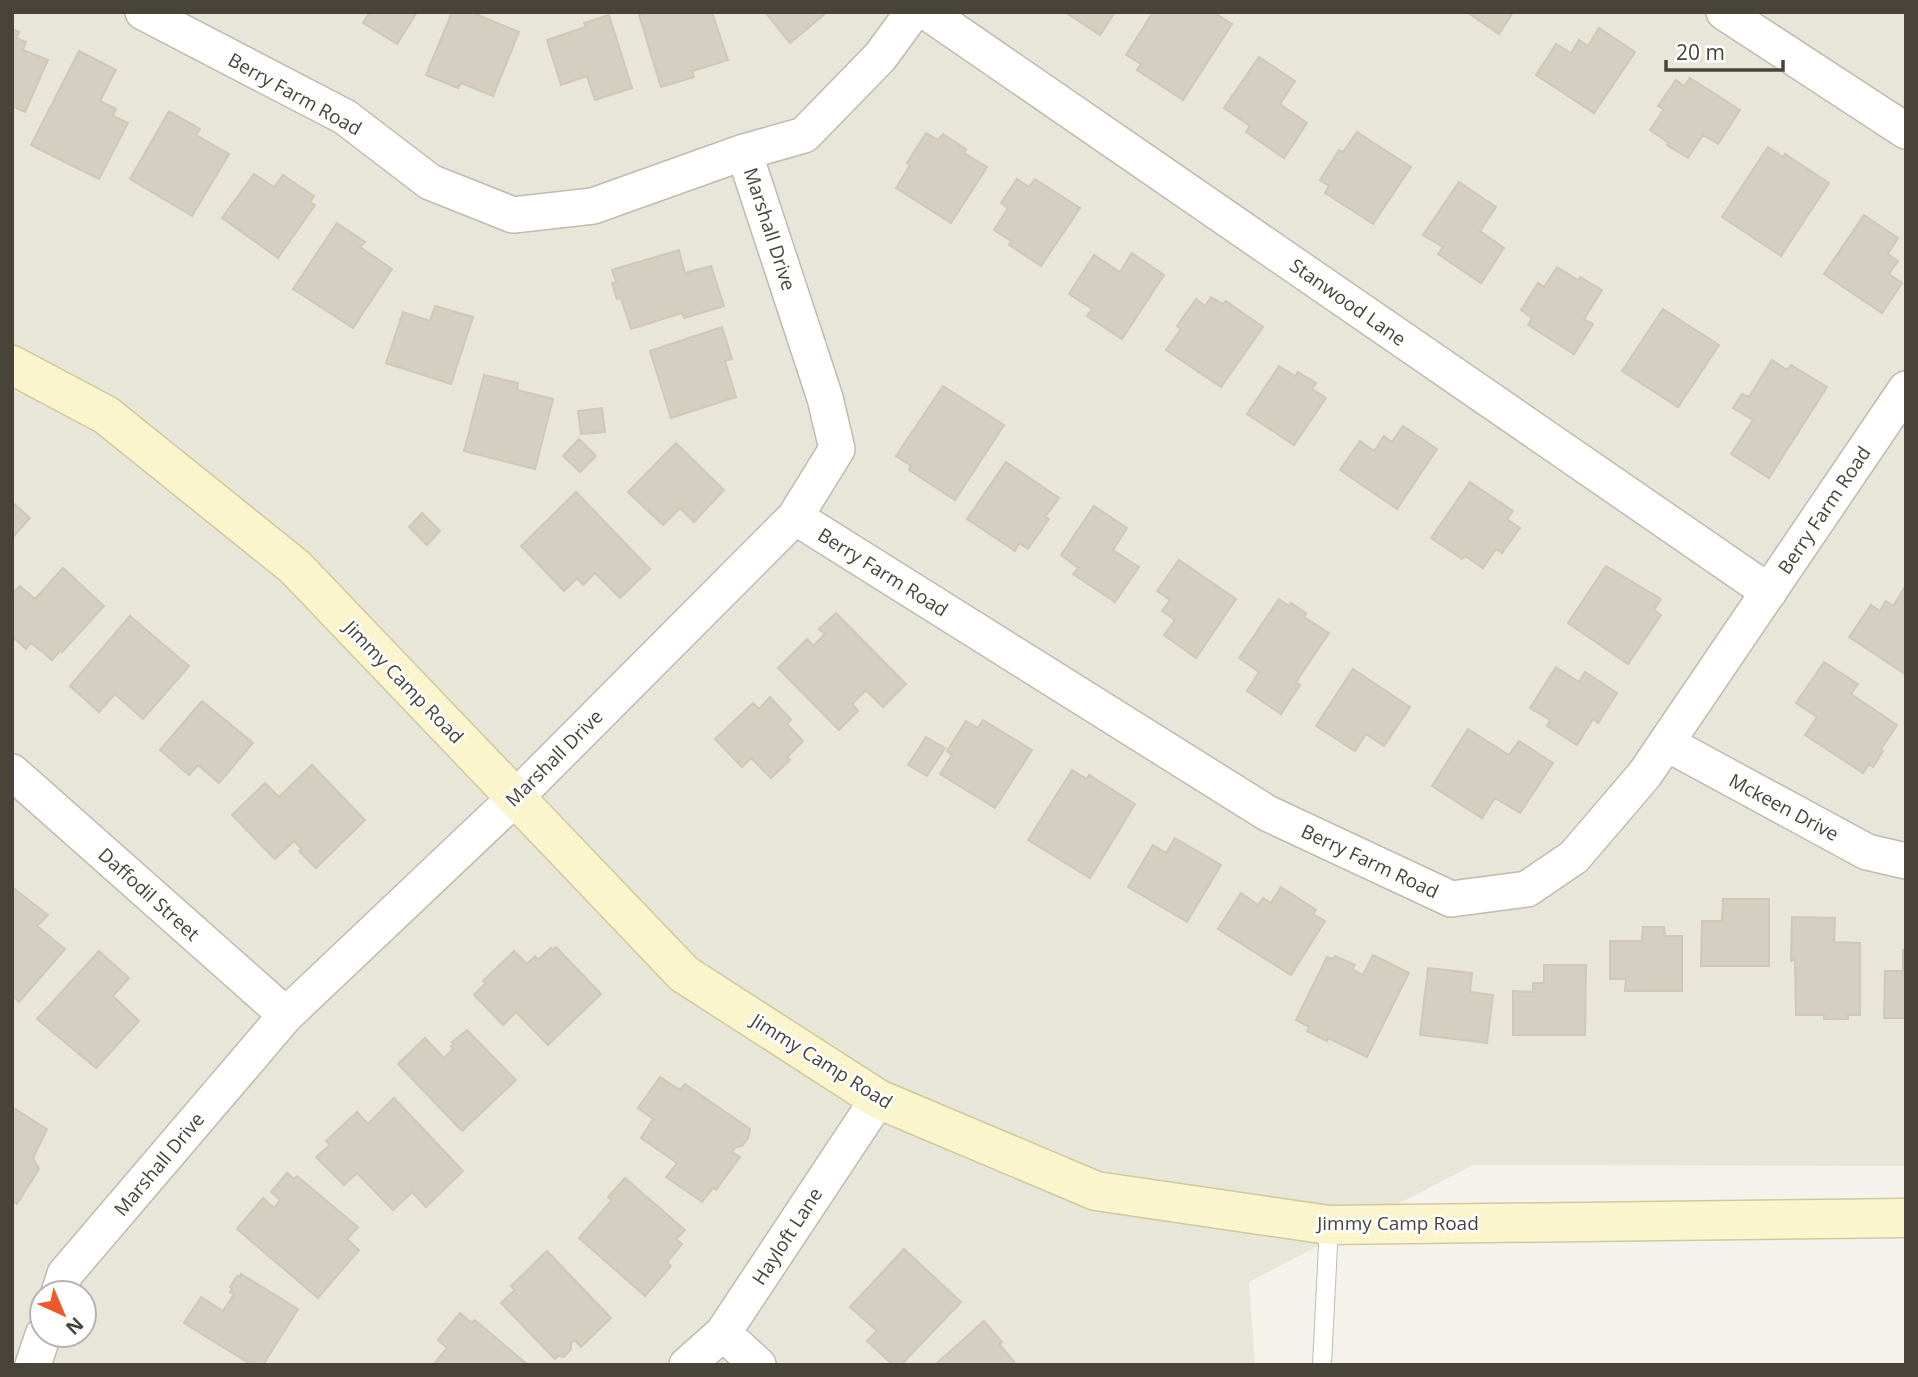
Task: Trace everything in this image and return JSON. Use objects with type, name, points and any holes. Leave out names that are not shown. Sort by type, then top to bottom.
[{"type":"street","name":"Berry Farm Road","points":[[143,12],[345,117],[430,181],[513,215],[593,206],[744,152],[804,135],[880,57],[913,12]]},
{"type":"street","name":"Stanwood Lane","points":[[927,12],[1769,592]]},
{"type":"street","points":[[1724,12],[1906,131]]},
{"type":"street","name":"Marshall Drive","points":[[63,1279],[286,1015],[514,798],[795,517],[836,449],[825,398],[744,152]]},
{"type":"street","name":"Jimmy Camp Road","points":[[12,365],[106,415],[295,568],[684,974],[878,1099],[1096,1191],[1329,1225],[1906,1218]]},
{"type":"street","name":"Berry Farm Road","points":[[795,517],[1267,813],[1451,899],[1527,889],[1574,857],[1645,774],[1906,389]]},
{"type":"street","name":"Mckeen Drive","points":[[1666,743],[1867,852],[1906,861]]},
{"type":"street","name":"Daffodil Street","points":[[12,772],[286,1015]]},
{"type":"street","name":"Hayloft Lane","points":[[687,1365],[723,1333],[878,1099]]},
{"type":"street","points":[[723,1333],[758,1365]]},
{"type":"lane","points":[[1322,1365],[1329,1225]]},
{"type":"shaded area","points":[[12,12],[1906,12],[1906,1166],[1473,1165],[1249,1282],[1255,1365],[12,1365]]},
{"type":"building","points":[[370,12],[417,12],[397,44],[363,23]]},
{"type":"building","points":[[452,12],[471,12],[519,32],[493,96],[461,83],[458,88],[426,75]]},
{"type":"building","points":[[648,12],[712,12],[728,60],[692,71],[694,77],[661,87],[639,15]]},
{"type":"building","points":[[765,12],[827,12],[790,43]]},
{"type":"building","points":[[1065,12],[1115,12],[1100,35]]},
{"type":"building","points":[[1153,12],[1213,12],[1232,24],[1183,100],[1137,70],[1141,64],[1126,55]]},
{"type":"building","points":[[1467,12],[1513,12],[1499,34]]},
{"type":"building","points":[[609,15],[632,88],[595,100],[587,76],[561,85],[547,40],[586,27],[584,23]]},
{"type":"building","points":[[1599,28],[1635,52],[1594,113],[1536,75],[1556,44],[1571,53],[1579,40],[1588,46]]},
{"type":"building","points":[[12,29],[19,32],[16,38],[26,42],[23,50],[48,60],[25,112],[12,106]]},
{"type":"building","points":[[79,51],[116,70],[100,101],[116,109],[113,116],[128,123],[99,179],[31,145]]},
{"type":"building","points":[[1259,57],[1295,81],[1280,104],[1307,123],[1284,158],[1246,132],[1250,126],[1224,108]]},
{"type":"building","points":[[1690,78],[1740,110],[1718,144],[1703,135],[1688,158],[1650,130],[1664,109],[1658,106],[1676,80],[1684,86]]},
{"type":"building","points":[[169,111],[200,129],[196,135],[229,154],[192,216],[130,179]]},
{"type":"building","points":[[1357,132],[1411,167],[1373,224],[1325,193],[1329,186],[1320,180],[1339,150],[1343,152]]},
{"type":"building","points":[[926,133],[938,140],[943,134],[966,149],[964,153],[987,167],[951,223],[896,188],[910,165],[907,163]]},
{"type":"building","points":[[1768,147],[1783,157],[1785,154],[1829,183],[1781,256],[1722,217]]},
{"type":"building","points":[[254,174],[274,187],[283,175],[314,196],[310,202],[315,205],[278,258],[222,218]]},
{"type":"building","points":[[1017,179],[1029,187],[1035,179],[1080,208],[1041,266],[1009,245],[1011,241],[994,230],[1008,208],[1001,203]]},
{"type":"building","points":[[1459,182],[1496,207],[1480,231],[1504,248],[1481,283],[1438,254],[1443,247],[1423,235]]},
{"type":"building","points":[[1864,215],[1898,238],[1888,254],[1898,261],[1889,274],[1902,283],[1882,313],[1824,274]]},
{"type":"building","points":[[337,223],[365,242],[360,247],[392,269],[353,328],[293,289]]},
{"type":"building","points":[[679,250],[685,273],[711,266],[724,306],[684,318],[682,313],[631,329],[621,298],[617,299],[612,283],[616,282],[612,270]]},
{"type":"building","points":[[1132,253],[1164,275],[1122,339],[1087,316],[1092,309],[1069,294],[1094,255],[1120,272]]},
{"type":"building","points":[[1557,267],[1602,290],[1584,319],[1593,324],[1574,354],[1528,325],[1532,318],[1521,310],[1538,283],[1544,287]]},
{"type":"building","points":[[1211,297],[1223,304],[1226,301],[1263,327],[1221,387],[1166,350],[1181,329],[1177,326],[1196,299],[1205,306]]},
{"type":"building","points":[[435,306],[473,317],[451,384],[386,363],[403,312],[430,321]]},
{"type":"building","points":[[1663,309],[1719,345],[1678,407],[1622,371]]},
{"type":"building","points":[[722,327],[732,359],[725,361],[736,397],[671,418],[650,351]]},
{"type":"building","points":[[1772,360],[1787,370],[1791,365],[1827,387],[1769,478],[1731,454],[1753,420],[1733,408],[1742,394],[1749,397]]},
{"type":"building","points":[[1279,366],[1295,376],[1298,372],[1316,383],[1312,389],[1326,398],[1294,445],[1247,414]]},
{"type":"building","points":[[484,375],[518,383],[517,390],[553,399],[535,469],[464,451]]},
{"type":"building","points":[[943,386],[1004,425],[955,500],[909,470],[911,466],[896,456]]},
{"type":"building","points":[[602,408],[605,432],[581,434],[578,411]]},
{"type":"building","points":[[1403,426],[1437,449],[1397,509],[1340,470],[1360,441],[1374,451],[1384,436],[1392,442]]},
{"type":"building","points":[[579,439],[596,456],[580,472],[563,456]]},
{"type":"building","points":[[676,443],[724,490],[694,522],[680,508],[663,525],[628,492]]},
{"type":"building","points":[[1006,462],[1059,498],[1045,517],[1049,519],[1028,549],[1019,543],[1015,551],[967,519]]},
{"type":"building","points":[[1470,482],[1513,511],[1507,519],[1520,528],[1502,553],[1496,549],[1483,568],[1465,556],[1462,559],[1431,538]]},
{"type":"building","points":[[576,492],[650,569],[620,598],[595,573],[583,585],[577,578],[564,591],[521,546]]},
{"type":"building","points":[[12,502],[30,518],[12,538]]},
{"type":"building","points":[[1094,506],[1127,528],[1113,550],[1139,567],[1115,602],[1073,574],[1078,568],[1061,555]]},
{"type":"building","points":[[422,513],[440,531],[427,545],[409,527]]},
{"type":"building","points":[[1179,560],[1236,599],[1196,658],[1164,635],[1175,620],[1162,611],[1170,600],[1157,591]]},
{"type":"building","points":[[1606,566],[1661,599],[1654,610],[1661,615],[1628,664],[1568,623]]},
{"type":"building","points":[[63,568],[104,606],[52,660],[31,643],[26,649],[12,636],[12,594],[20,586],[35,599]]},
{"type":"building","points":[[1905,587],[1905,674],[1849,637],[1871,605],[1880,611],[1886,601],[1893,606]]},
{"type":"building","points":[[1279,599],[1306,613],[1304,617],[1329,633],[1296,682],[1300,685],[1281,714],[1247,691],[1259,672],[1239,658]]},
{"type":"building","points":[[836,613],[906,684],[883,707],[866,690],[852,704],[858,711],[839,730],[778,668],[807,639],[813,646],[825,634],[819,629]]},
{"type":"building","points":[[130,616],[189,666],[143,719],[115,694],[99,712],[70,686]]},
{"type":"building","points":[[1824,662],[1858,684],[1851,694],[1897,725],[1873,767],[1869,764],[1863,773],[1805,735],[1817,717],[1796,703]]},
{"type":"building","points":[[1556,667],[1579,682],[1585,672],[1617,693],[1598,723],[1593,719],[1577,745],[1547,726],[1550,720],[1530,708]]},
{"type":"building","points":[[1353,669],[1410,707],[1384,746],[1366,734],[1355,751],[1316,726]]},
{"type":"building","points":[[770,697],[791,720],[787,724],[803,741],[787,757],[790,760],[771,778],[751,758],[742,767],[715,739],[753,703],[759,709]]},
{"type":"building","points":[[202,701],[253,743],[219,783],[198,765],[189,775],[160,750]]},
{"type":"building","points":[[983,720],[1032,750],[995,808],[940,774],[952,755],[947,751],[966,721],[978,728]]},
{"type":"building","points":[[1468,729],[1509,755],[1519,741],[1553,763],[1520,813],[1495,798],[1482,818],[1432,786]]},
{"type":"building","points":[[926,737],[945,748],[927,776],[908,765]]},
{"type":"building","points":[[312,765],[365,820],[316,868],[299,851],[302,849],[294,841],[275,859],[232,815],[265,783],[279,797]]},
{"type":"building","points":[[1072,770],[1087,779],[1089,775],[1135,804],[1090,878],[1028,840]]},
{"type":"building","points":[[1175,838],[1221,865],[1187,922],[1128,887],[1153,845],[1166,853]]},
{"type":"building","points":[[12,887],[48,915],[37,926],[65,949],[19,1002],[12,995]]},
{"type":"building","points":[[1281,887],[1316,910],[1313,914],[1325,921],[1291,975],[1218,929],[1241,893],[1258,905],[1263,898],[1271,903]]},
{"type":"building","points":[[1723,899],[1769,899],[1769,966],[1701,966],[1702,921],[1722,921]]},
{"type":"building","points":[[1792,917],[1835,918],[1834,942],[1860,943],[1860,1015],[1848,1015],[1848,1019],[1824,1019],[1824,1015],[1796,1015],[1795,959],[1791,961]]},
{"type":"building","points":[[1643,927],[1664,927],[1665,936],[1682,936],[1682,991],[1625,991],[1626,979],[1610,979],[1610,941],[1642,941]]},
{"type":"building","points":[[556,947],[601,994],[548,1045],[516,1012],[503,1025],[474,995],[486,983],[483,981],[514,951],[527,964],[535,956],[538,960],[551,948],[553,950]]},
{"type":"building","points":[[1903,950],[1906,950],[1906,1018],[1884,1018],[1885,971],[1903,971]]},
{"type":"building","points":[[99,951],[129,978],[113,996],[139,1021],[96,1068],[37,1019]]},
{"type":"building","points":[[1373,955],[1409,973],[1367,1057],[1307,1031],[1309,1027],[1296,1020],[1327,957],[1333,959],[1335,956],[1355,965],[1352,969],[1363,975]]},
{"type":"building","points":[[1544,965],[1586,965],[1585,1035],[1513,1035],[1513,991],[1533,992],[1533,983],[1544,983]]},
{"type":"building","points":[[1428,968],[1472,973],[1470,992],[1493,995],[1487,1043],[1420,1035]]},
{"type":"building","points":[[467,1030],[516,1080],[462,1131],[398,1064],[425,1038],[444,1058],[453,1049],[452,1042]]},
{"type":"building","points":[[660,1077],[680,1090],[685,1084],[750,1129],[742,1146],[736,1147],[732,1152],[740,1157],[716,1190],[713,1188],[702,1202],[666,1177],[677,1163],[641,1138],[653,1119],[638,1108]]},
{"type":"building","points":[[394,1098],[463,1171],[426,1207],[412,1192],[393,1210],[357,1173],[344,1185],[316,1157],[330,1145],[326,1141],[357,1112],[368,1124]]},
{"type":"building","points":[[12,1107],[47,1129],[33,1158],[39,1169],[17,1204],[12,1201]]},
{"type":"building","points":[[287,1173],[294,1179],[297,1176],[358,1227],[347,1239],[359,1250],[318,1298],[237,1229],[263,1198],[274,1208],[280,1200],[271,1192]]},
{"type":"building","points":[[625,1178],[685,1230],[676,1239],[682,1244],[667,1262],[671,1266],[645,1296],[579,1238],[612,1200],[608,1197]]},
{"type":"building","points":[[904,1249],[961,1302],[901,1365],[893,1365],[867,1341],[877,1331],[850,1307]]},
{"type":"building","points":[[547,1251],[611,1318],[581,1347],[575,1340],[564,1357],[558,1356],[555,1359],[501,1303],[515,1290],[511,1286]]},
{"type":"building","points":[[241,1274],[298,1309],[263,1365],[252,1365],[184,1323],[201,1297],[223,1311],[234,1294],[230,1292],[230,1287]]},
{"type":"building","points":[[460,1313],[472,1323],[475,1320],[528,1365],[433,1365],[447,1348],[438,1340]]},
{"type":"building","points":[[984,1321],[1017,1365],[935,1365]]}]
